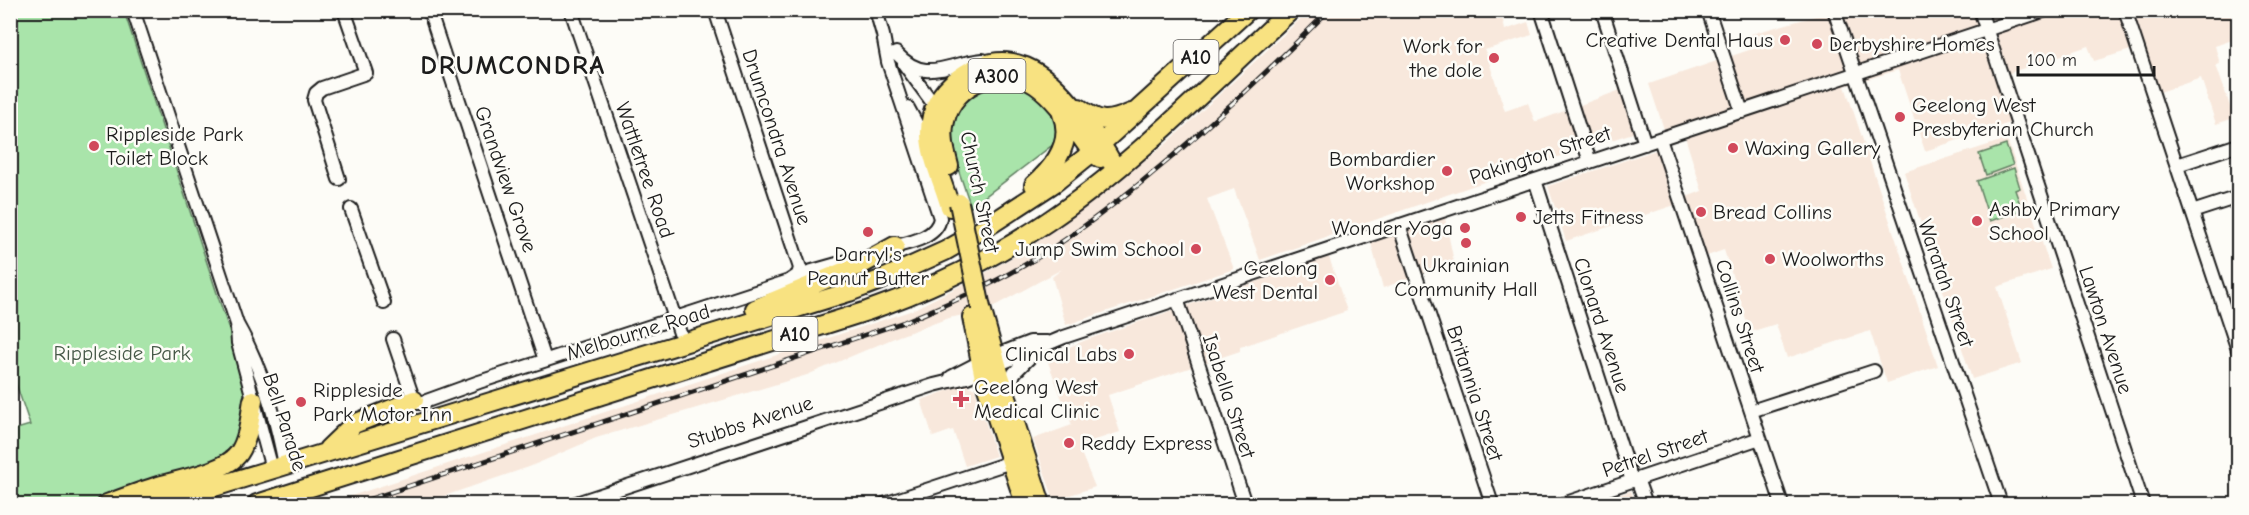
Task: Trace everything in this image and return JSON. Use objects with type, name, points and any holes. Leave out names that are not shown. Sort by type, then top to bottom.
[{"type":"highway","name":"A10","points":[[1097,147],[1248,10]]},
{"type":"highway","name":"A10","points":[[257,504],[820,326],[909,296],[968,268],[1010,246],[1062,211],[1116,170],[1291,10]]},
{"type":"highway","name":"Church Street","points":[[955,205],[941,176],[930,136],[935,106],[948,87],[969,71],[993,64],[1021,65],[1040,73],[1062,92],[1097,147]]},
{"type":"highway","name":"Church Street","points":[[1025,504],[1011,462],[988,364],[955,205],[945,150],[944,126],[947,113],[958,96],[972,84],[991,76],[1018,77],[1035,84],[1050,97],[1061,112],[1097,147],[1116,170]]},
{"type":"highway","points":[[1062,92],[1090,116],[1100,120],[1119,118],[1145,104]]},
{"type":"highway","points":[[935,106],[944,126]]},
{"type":"highway","points":[[985,228],[1048,173],[1055,164],[1066,131],[1061,112]]},
{"type":"highway","name":"Melbourne Road","points":[[159,504],[883,279],[935,256],[985,228],[1054,183],[1097,147]]},
{"type":"highway","points":[[683,342],[739,315],[862,264],[895,246]]},
{"type":"highway","name":"Church Street","points":[[988,364],[1007,399],[1041,504]]},
{"type":"highway","points":[[107,504],[216,468],[233,460],[245,440],[253,400]]},
{"type":"highway","points":[[325,452],[354,424],[414,400]]},
{"type":"highway","name":"Bell Parade","points":[[279,467],[286,496]]},
{"type":"street","name":"Bell Parade","points":[[133,10],[237,324],[249,345],[273,416],[279,467]]},
{"type":"street","points":[[339,179],[314,100],[315,93],[322,88],[366,73],[345,10]]},
{"type":"street","name":"Grandview Grove","points":[[429,10],[545,360]]},
{"type":"street","name":"Wattletree Road","points":[[571,10],[683,342]]},
{"type":"street","name":"Drumcondra Avenue","points":[[715,10],[800,268],[798,275]]},
{"type":"street","points":[[393,339],[414,400],[421,403],[545,360],[675,320],[789,281],[798,275],[931,234],[937,229],[939,213],[886,57],[876,10]]},
{"type":"street","points":[[1541,10],[1590,162]]},
{"type":"street","points":[[1602,10],[1645,144]]},
{"type":"street","points":[[1708,10],[1742,112]]},
{"type":"street","name":"Waratah Street","points":[[1834,10],[2001,504]]},
{"type":"street","name":"Lawton Avenue","points":[[1980,10],[2143,504]]},
{"type":"street","name":"Pakington Street","points":[[988,364],[1030,342],[1048,342],[2046,10]]},
{"type":"street","points":[[2125,10],[2238,350]]},
{"type":"street","points":[[881,28],[896,53],[935,106]]},
{"type":"street","points":[[896,53],[915,69],[931,71]]},
{"type":"street","points":[[898,91],[913,77],[970,62],[991,60],[1021,65]]},
{"type":"street","points":[[898,91],[920,129],[941,176]]},
{"type":"street","name":"Collins Street","points":[[1660,139],[1782,504]]},
{"type":"street","points":[[2177,165],[2238,145]]},
{"type":"street","name":"Clonard Avenue","points":[[1535,180],[1635,480],[1646,504]]},
{"type":"street","points":[[2192,212],[2238,196]]},
{"type":"street","points":[[351,209],[384,303]]},
{"type":"street","name":"Britannia Street","points":[[1399,225],[1492,504]]},
{"type":"street","name":"Isabella Street","points":[[1177,299],[1245,504]]},
{"type":"street","name":"Bell Parade","points":[[237,324],[238,343],[253,400],[279,467]]},
{"type":"street","points":[[1007,399],[1016,371],[1048,342]]},
{"type":"street","name":"Stubbs Avenue","points":[[573,504],[942,382],[967,377],[988,364]]},
{"type":"street","points":[[1751,411],[1874,371]]},
{"type":"street","name":"Petrel Street","points":[[1563,504],[1760,438]]},
{"type":"street","points":[[884,504],[1011,462]]},
{"type":"shaded area","points":[[1468,10],[1469,12],[1501,11],[1505,30],[1528,22],[1532,35],[1485,50],[1505,111],[1528,103],[1535,122],[1623,89],[1636,132],[1524,168],[1260,260],[1234,189],[1207,199],[1234,269],[1066,325],[1052,277],[1062,269],[987,310],[949,318],[899,336],[807,375],[596,438],[529,467],[421,504],[327,504],[910,311],[978,277],[1029,248],[1165,145],[1309,11]]},
{"type":"shaded area","points":[[1833,11],[2238,11],[2238,38],[2215,46],[2220,64],[2216,65],[2234,118],[2216,124],[2201,78],[2160,92],[2144,46],[2094,61],[2088,46],[1995,78],[2010,123],[1925,151],[1898,70],[1845,86],[1938,366],[1887,383],[1870,331],[1787,358],[1776,324],[1750,332],[1724,250],[1704,257],[1684,198],[1702,191],[1681,124],[1664,129],[1649,84],[1755,48],[1751,34]]},
{"type":"shaded area","name":"Ashby Primary School","points":[[2007,139],[2051,269],[1997,287],[2022,363],[1972,379],[1904,172]]},
{"type":"shaded area","points":[[1659,149],[1678,204],[1566,241],[1548,186]]},
{"type":"shaded area","points":[[1445,218],[1454,262],[1383,288],[1371,243]]},
{"type":"shaded area","points":[[1329,257],[1347,311],[1240,347],[1240,351],[1108,395],[1120,432],[1089,442],[1079,448],[1095,487],[1054,500],[1033,439],[1072,425],[1046,357],[1086,340]]},
{"type":"shaded area","points":[[966,384],[975,389],[996,456],[965,466],[953,430],[933,437],[921,400]]},
{"type":"shaded area","points":[[1631,491],[1636,504],[1589,504]]},
{"type":"green space","name":"Rippleside Park","points":[[11,11],[124,11],[238,357],[246,402],[238,442],[218,458],[91,504],[11,504],[10,431],[30,425],[10,366]]},
{"type":"green space","points":[[1012,82],[1036,93],[1060,121],[1059,142],[971,207],[956,163],[950,134],[961,103],[978,88]]},
{"type":"green space","points":[[2006,145],[2013,165],[1986,175],[1979,154]]},
{"type":"green space","points":[[2014,168],[2020,188],[2015,190],[2022,210],[1990,221],[1977,181]]},
{"type":"railway","points":[[355,504],[904,322],[994,282],[1053,248],[1138,185],[1236,100],[1329,10]]},
{"type":"place","name":"Creative Dental Haus","points":[[1785,40]]},
{"type":"place","name":"Derbyshire Homes","points":[[1817,44]]},
{"type":"place","name":"Work for the dole","points":[[1494,58]]},
{"type":"place","name":"Geelong West Presbyterian Church","points":[[1900,117]]},
{"type":"place","name":"Rippleside Park Toilet Block","points":[[94,146]]},
{"type":"place","name":"Waxing Gallery","points":[[1733,148]]},
{"type":"place","name":"Bombardier Workshop","points":[[1447,171]]},
{"type":"place","name":"Bread Collins","points":[[1701,212]]},
{"type":"place","name":"Jetts Fitness","points":[[1521,217]]},
{"type":"place","name":"Ashby Primary School","points":[[1977,221]]},
{"type":"place","name":"Wonder Yoga","points":[[1465,228]]},
{"type":"place","name":"Darryl's Peanut Butter","points":[[868,232]]},
{"type":"place","name":"Ukrainian Community Hall","points":[[1466,243]]},
{"type":"place","name":"Jump Swim School","points":[[1196,249]]},
{"type":"place","name":"Woolworths","points":[[1770,259]]},
{"type":"place","name":"Geelong West Dental","points":[[1330,280]]},
{"type":"place","name":"Clinical Labs","points":[[1129,354]]},
{"type":"place","name":"Geelong West Medical Clinic","points":[[961,399]]},
{"type":"place","name":"Rippleside Park Motor Inn","points":[[301,402]]},
{"type":"place","name":"Reddy Express","points":[[1069,443]]},
{"type":"district","name":"DRUMCONDRA","points":[[513,65]]}]
